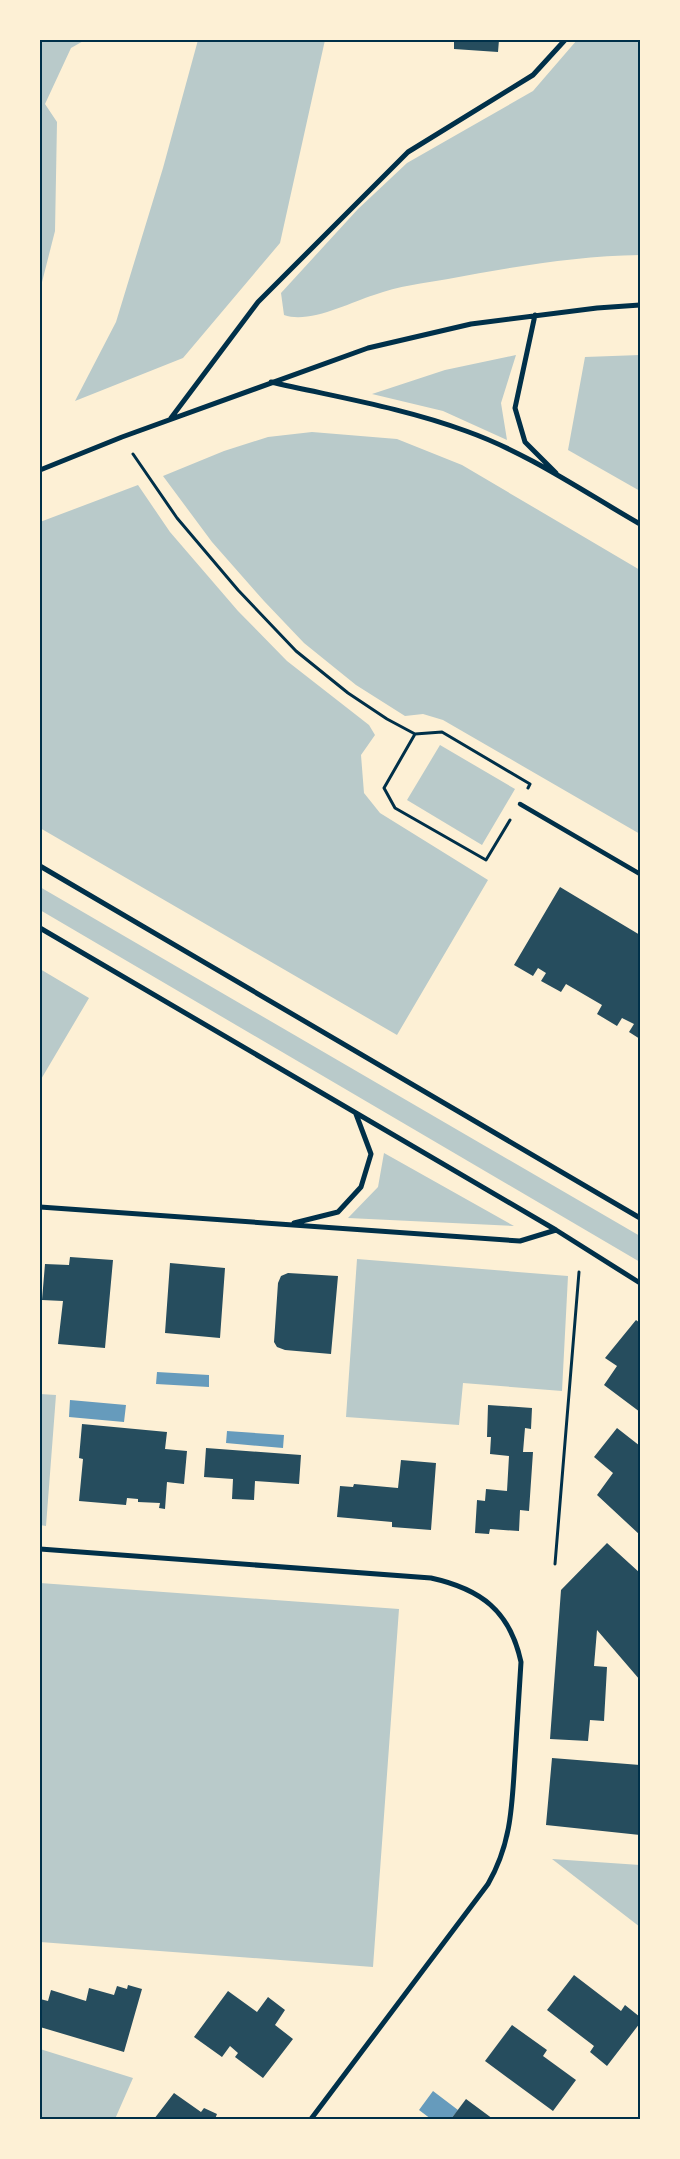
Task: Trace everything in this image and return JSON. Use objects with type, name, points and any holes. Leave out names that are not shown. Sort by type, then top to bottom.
[{"type":"street","points":[[170,419],[258,302],[408,152],[533,76],[565,40]]},
{"type":"street","points":[[40,470],[122,436],[368,348],[471,324],[535,315],[640,306]]},
{"type":"street","points":[[535,315],[516,408],[525,442],[562,479]]},
{"type":"street","points":[[270,382],[407,414],[466,431],[523,456],[640,524]]},
{"type":"street","points":[[520,804],[640,874]]},
{"type":"street","points":[[40,866],[640,1218]]},
{"type":"street","points":[[40,928],[556,1230],[640,1283]]},
{"type":"street","points":[[289,1225],[338,1212],[361,1187],[370,1154],[356,1114]]},
{"type":"street","points":[[40,1207],[520,1240],[556,1230]]},
{"type":"street","points":[[40,1549],[430,1578],[451,1582],[488,1601],[508,1626],[516,1642],[521,1662],[511,1823],[504,1851],[488,1884],[311,2119]]},
{"type":"path","points":[[122,436],[177,518],[238,590],[296,651],[348,693],[387,719],[415,734],[442,732],[530,784],[486,860],[396,808],[384,788],[415,734]]},
{"type":"path","points":[[555,1564],[579,1272]]},
{"type":"shaded area","points":[[40,40],[85,40],[71,48],[45,104],[57,122],[55,231],[40,290]]},
{"type":"shaded area","points":[[198,40],[325,40],[280,243],[183,358],[75,401],[116,322],[163,168]]},
{"type":"shaded area","points":[[577,40],[640,40],[640,255],[568,260],[496,270],[392,289],[317,315],[294,317],[284,315],[281,293],[358,209],[407,163],[533,91]]},
{"type":"shaded area","points":[[516,355],[501,403],[507,440],[443,411],[372,394],[445,370]]},
{"type":"shaded area","points":[[640,355],[640,491],[568,450],[585,357]]},
{"type":"shaded area","points":[[312,432],[397,439],[462,465],[640,570],[640,834],[443,720],[423,714],[405,716],[356,685],[304,643],[264,601],[212,542],[163,476],[224,451],[268,437]]},
{"type":"shaded area","points":[[138,485],[170,532],[238,611],[287,661],[369,725],[375,735],[361,755],[364,793],[380,813],[488,880],[397,1035],[40,828],[40,522]]},
{"type":"shaded area","points":[[440,745],[515,789],[482,845],[407,800]]},
{"type":"shaded area","points":[[40,887],[640,1236],[640,1262],[40,910]]},
{"type":"shaded area","points":[[40,969],[89,998],[40,1081]]},
{"type":"shaded area","points":[[384,1153],[514,1226],[348,1218],[378,1187]]},
{"type":"shaded area","points":[[357,1259],[568,1276],[562,1391],[463,1383],[459,1425],[346,1417]]},
{"type":"shaded area","points":[[40,1394],[56,1395],[46,1526],[40,1525]]},
{"type":"shaded area","points":[[40,1583],[399,1609],[373,1967],[40,1942]]},
{"type":"shaded area","points":[[552,1859],[640,1865],[640,1927]]},
{"type":"shaded area","points":[[40,2049],[133,2078],[115,2119],[40,2119]]},
{"type":"water","points":[[157,1372],[209,1375],[209,1387],[156,1384]]},
{"type":"water","points":[[70,1400],[126,1405],[124,1422],[69,1417]]},
{"type":"water","points":[[227,1431],[284,1435],[283,1448],[226,1443]]},
{"type":"water","points":[[433,2091],[458,2110],[451,2119],[431,2119],[419,2110]]},
{"type":"building","points":[[454,40],[499,40],[498,52],[454,49]]},
{"type":"building","points":[[560,887],[640,935],[640,1039],[629,1032],[634,1024],[622,1018],[617,1026],[597,1014],[602,1005],[566,984],[561,992],[541,981],[546,973],[538,968],[533,976],[514,965]]},
{"type":"building","points":[[70,1257],[113,1260],[105,1348],[58,1344],[63,1301],[42,1300],[45,1264],[69,1265]]},
{"type":"building","points":[[170,1263],[225,1268],[220,1338],[165,1333]]},
{"type":"building","points":[[288,1273],[338,1276],[331,1354],[285,1350],[277,1347],[274,1342],[278,1283],[281,1276]]},
{"type":"building","points":[[636,1320],[640,1323],[640,1412],[604,1385],[617,1366],[605,1358]]},
{"type":"building","points":[[488,1405],[532,1408],[531,1429],[525,1428],[523,1452],[533,1452],[529,1511],[520,1510],[519,1531],[490,1529],[489,1534],[475,1533],[477,1500],[485,1501],[486,1489],[507,1491],[509,1456],[490,1454],[491,1437],[487,1437]]},
{"type":"building","points":[[82,1424],[167,1432],[165,1449],[187,1451],[184,1484],[167,1482],[165,1509],[159,1508],[160,1503],[138,1502],[138,1499],[127,1498],[126,1505],[79,1501],[83,1459],[79,1458]]},
{"type":"building","points":[[617,1428],[640,1446],[640,1535],[597,1495],[613,1473],[594,1457]]},
{"type":"building","points":[[206,1448],[301,1455],[299,1484],[255,1481],[254,1500],[232,1499],[233,1479],[204,1477]]},
{"type":"building","points":[[401,1460],[436,1463],[431,1530],[392,1527],[392,1522],[337,1517],[340,1486],[353,1487],[354,1484],[398,1488]]},
{"type":"building","points":[[607,1543],[640,1573],[640,1680],[597,1630],[594,1666],[607,1667],[604,1721],[590,1720],[588,1741],[550,1739],[561,1590]]},
{"type":"building","points":[[552,1758],[640,1765],[640,1835],[546,1825]]},
{"type":"building","points":[[574,1975],[621,2011],[625,2005],[640,2017],[640,2023],[607,2066],[590,2052],[594,2046],[547,2010]]},
{"type":"building","points":[[128,1985],[142,1989],[124,2052],[40,2027],[40,1999],[48,2001],[51,1990],[86,2001],[89,1988],[114,1995],[117,1986],[127,1989]]},
{"type":"building","points":[[228,1991],[257,2012],[268,1997],[285,2010],[275,2025],[293,2039],[263,2078],[235,2057],[238,2053],[230,2046],[222,2057],[194,2037]]},
{"type":"building","points":[[512,2025],[547,2050],[543,2056],[576,2080],[553,2111],[485,2061]]},
{"type":"building","points":[[174,2093],[201,2112],[204,2108],[217,2114],[215,2119],[154,2119]]},
{"type":"building","points":[[466,2099],[493,2119],[451,2119]]}]
